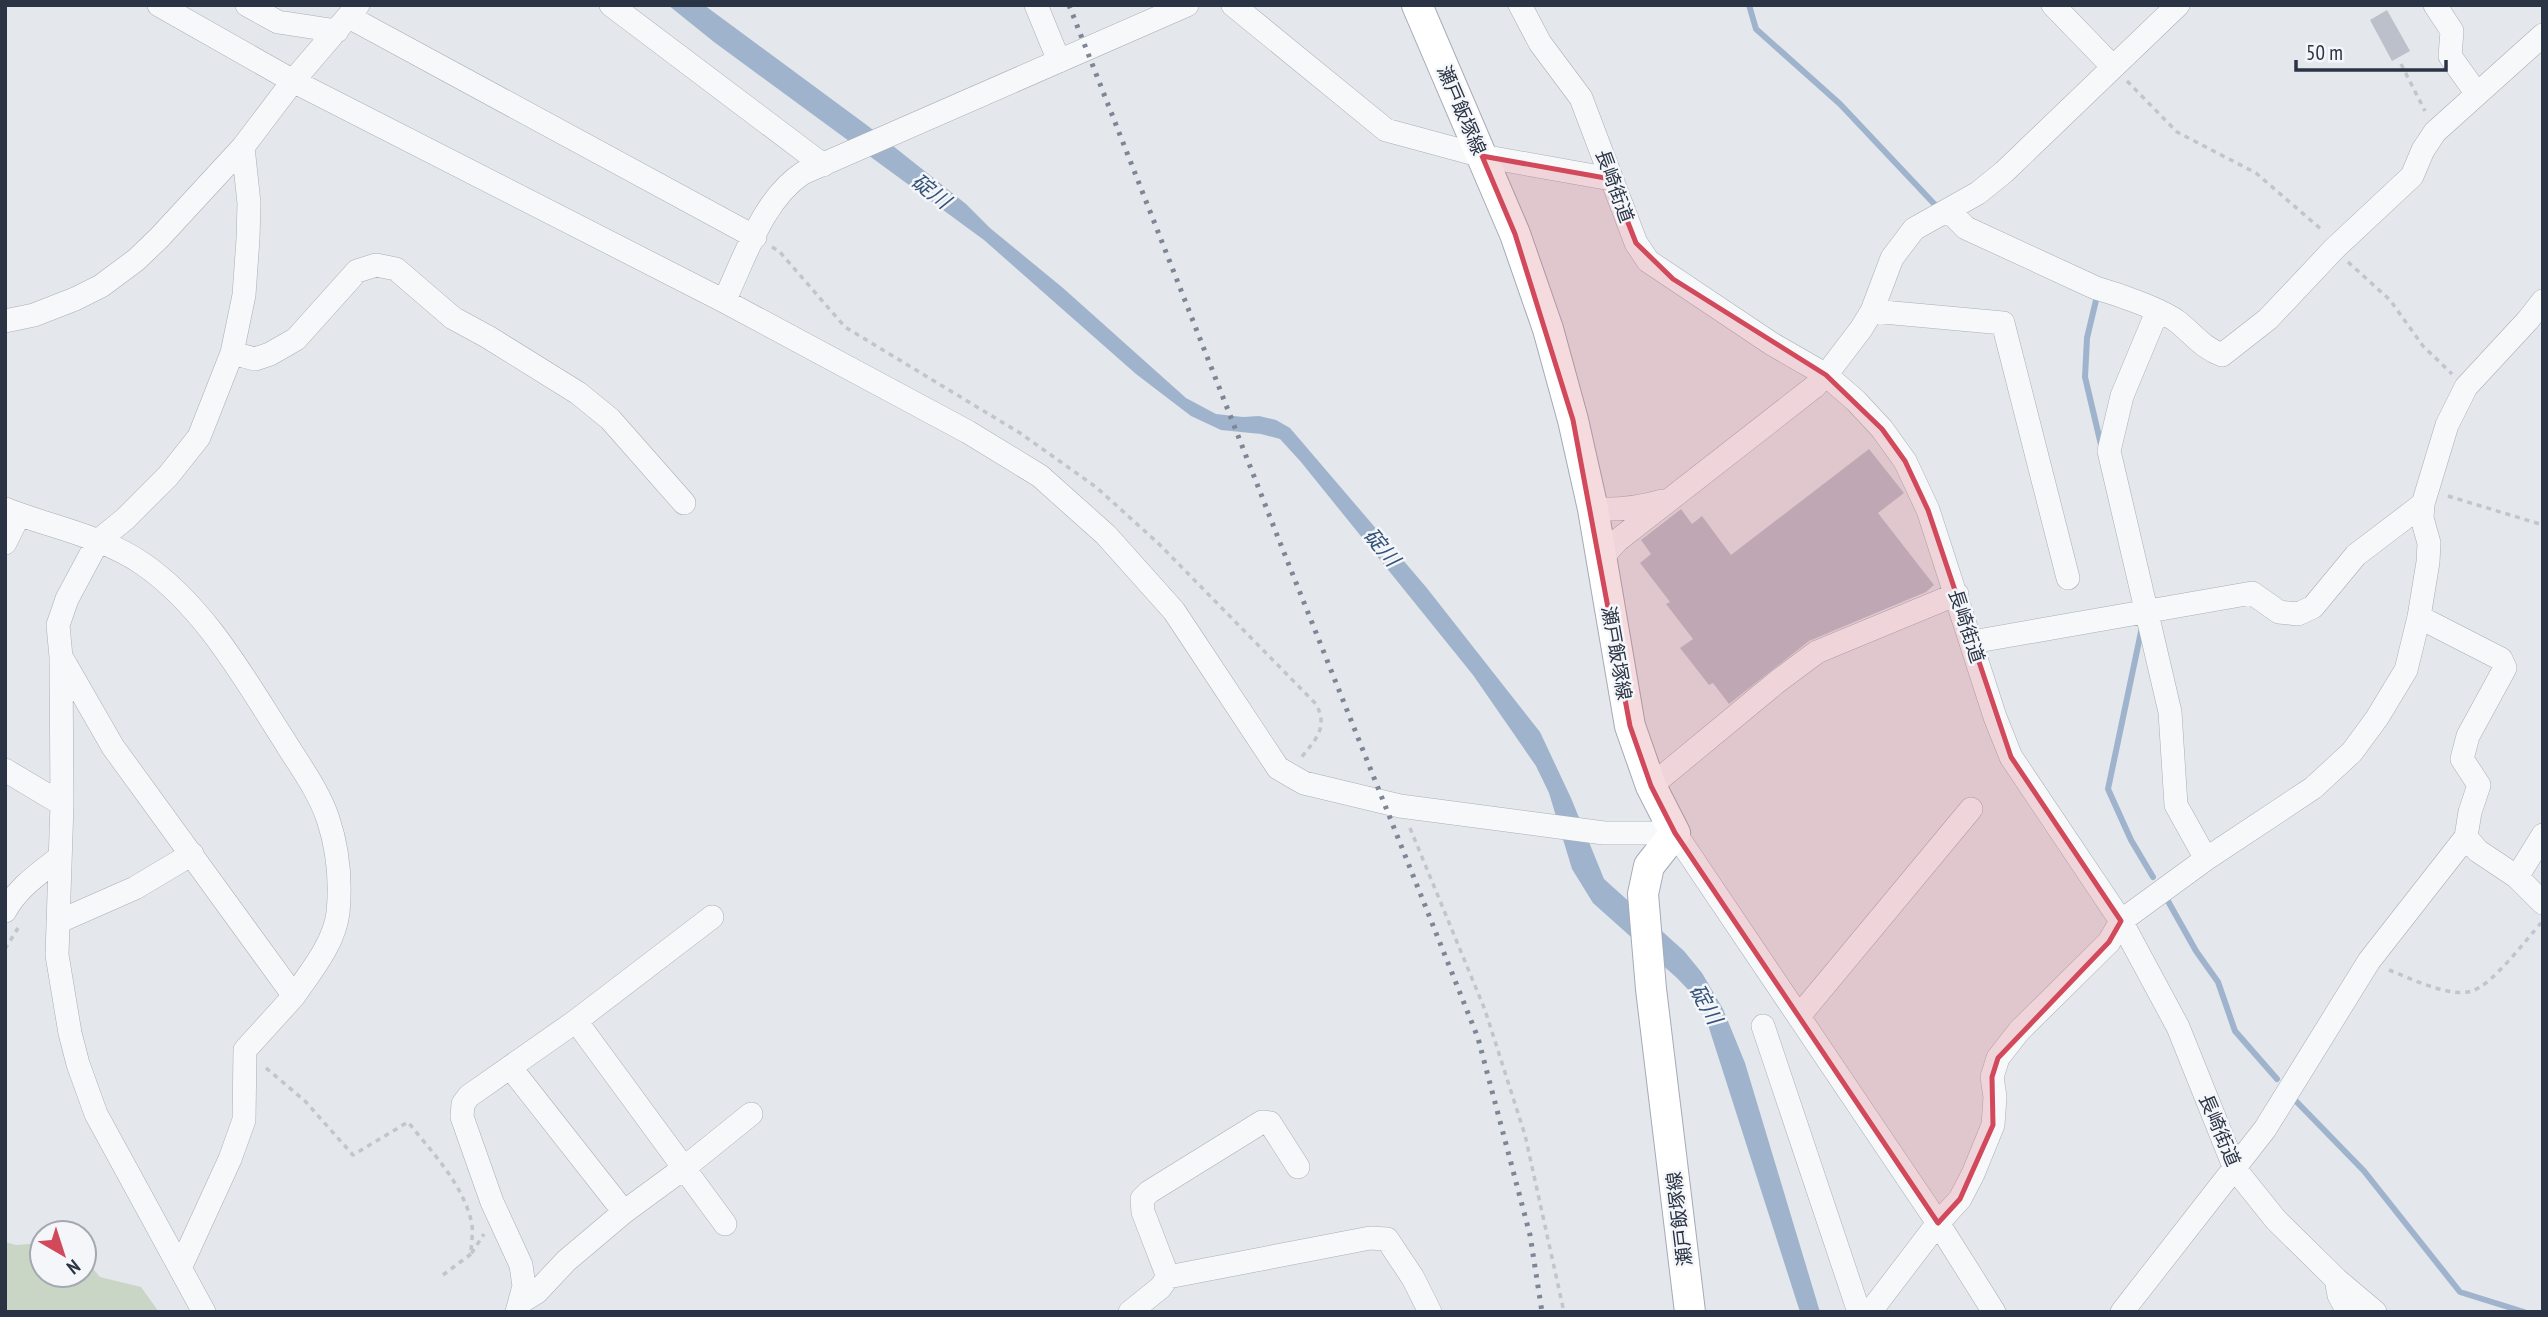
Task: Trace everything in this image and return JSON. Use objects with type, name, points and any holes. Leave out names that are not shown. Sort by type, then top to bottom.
[{"type":"main road","name":"瀬戸飯塚線","points":[[1417,5],[1515,234],[1548,329],[1573,419],[1593,509],[1630,726],[1651,786],[1675,833],[1649,866],[1643,894],[1651,989],[1690,1312]]},
{"type":"street","points":[[159,5],[293,81],[723,301],[968,432],[1040,476],[1106,535],[1174,611],[1278,768],[1304,783],[1400,806],[1519,823],[1604,833],[1675,833],[1938,1223],[1993,1312]]},
{"type":"street","points":[[247,5],[278,22],[348,18],[755,237]]},
{"type":"street","points":[[611,5],[823,165]]},
{"type":"street","points":[[1036,5],[1059,61]]},
{"type":"street","points":[[723,301],[771,205],[787,184],[853,151],[1187,5]]},
{"type":"street","points":[[1233,5],[1386,130],[1482,156],[1611,179]]},
{"type":"street","name":"長崎街道","points":[[1520,5],[1540,43],[1581,98],[1636,243],[1648,261],[1772,344],[1826,375],[1856,401],[1882,429],[1905,461],[1928,510],[1995,718],[2011,757],[2121,921],[2178,1027],[2235,1169],[2276,1220],[2336,1279],[2339,1295],[2348,1312]]},
{"type":"street","points":[[2053,5],[2113,67]]},
{"type":"street","points":[[1602,564],[1607,552],[1618,540],[1826,375],[1872,311],[1892,258],[1914,229],[1978,193],[2004,172],[2178,5]]},
{"type":"street","points":[[2426,8],[2452,31],[2449,56],[2477,94]]},
{"type":"street","points":[[5,321],[34,315],[101,286],[136,260],[243,146],[293,81],[348,18]]},
{"type":"street","points":[[1949,211],[1966,228],[1989,240],[2176,321],[2208,350],[2222,355],[2268,319],[2337,247],[2412,176],[2423,150],[2435,132],[2543,35]]},
{"type":"street","points":[[204,1312],[96,1114],[78,1064],[57,955],[62,804],[61,657],[58,625],[67,599],[98,541],[125,519],[168,476],[198,437],[232,353],[244,295],[248,239],[249,203],[243,146]]},
{"type":"street","points":[[232,353],[255,359],[270,354],[296,339],[357,271],[376,265],[396,269],[453,318],[578,393],[610,419],[684,503]]},
{"type":"street","points":[[1870,1312],[1938,1223],[1960,1199],[1993,1125],[1995,1097],[1992,1077],[1998,1058],[2019,1031],[2109,943],[2121,921],[2206,859],[2313,788],[2352,752],[2406,670],[2419,617],[2429,544],[2422,518],[2448,425],[2466,387],[2543,301]]},
{"type":"street","points":[[1872,311],[2003,323],[2068,579]]},
{"type":"street","points":[[2157,312],[2122,396],[2109,451],[2170,712],[2176,805],[2206,859]]},
{"type":"street","points":[[1972,642],[2252,593],[2279,612],[2298,614],[2313,607],[2356,555],[2426,497]]},
{"type":"street","points":[[1593,509],[1618,510],[1668,499]]},
{"type":"street","points":[[5,543],[12,512],[98,541],[141,562],[167,582],[194,610],[237,666],[309,781],[328,818],[339,870],[338,915],[325,950],[293,996],[245,1050],[244,1120],[230,1159],[181,1266]]},
{"type":"street","points":[[1651,786],[1817,652],[1957,594]]},
{"type":"street","points":[[2122,1312],[2265,1129],[2369,961],[2466,836],[2479,785],[2462,759],[2468,736],[2505,668],[2501,659],[2419,617]]},
{"type":"street","points":[[61,657],[113,747],[293,996]]},
{"type":"street","points":[[5,770],[62,804]]},
{"type":"street","points":[[1799,1016],[1972,809]]},
{"type":"street","points":[[2517,877],[2543,835]]},
{"type":"street","points":[[2466,836],[2478,851],[2517,877],[2543,903]]},
{"type":"street","points":[[60,921],[135,888],[192,854]]},
{"type":"street","points":[[5,911],[23,887],[60,857]]},
{"type":"street","points":[[519,1307],[524,1286],[521,1265],[492,1202],[462,1117],[463,1104],[469,1096],[576,1021],[712,917]]},
{"type":"street","points":[[576,1021],[725,1224]]},
{"type":"street","points":[[1763,1026],[1859,1312]]},
{"type":"street","points":[[510,1067],[624,1212]]},
{"type":"street","points":[[519,1307],[566,1261],[624,1212],[751,1114]]},
{"type":"street","points":[[1168,1277],[1143,1212],[1142,1199],[1149,1192],[1262,1122],[1270,1123],[1298,1167]]},
{"type":"street","points":[[1130,1312],[1160,1288],[1168,1277],[1370,1238],[1387,1238],[1413,1278],[1430,1312]]},
{"type":"street","points":[[2336,1279],[2375,1312]]},
{"type":"path","points":[[2401,64],[2435,132]]},
{"type":"path","points":[[2113,67],[2177,132],[2256,173],[2390,300],[2423,346],[2466,387]]},
{"type":"path","points":[[2426,497],[2543,525]]},
{"type":"path","points":[[1400,806],[1489,1023],[1525,1135],[1564,1312]]},
{"type":"path","points":[[2369,961],[2427,985],[2471,992],[2488,982],[2543,922]]},
{"type":"path","points":[[245,1050],[304,1101],[353,1155],[408,1122],[440,1161],[463,1199],[472,1222],[471,1254]]},
{"type":"path","points":[[443,1275],[471,1254],[483,1239],[492,1202]]},
{"type":"highlighted area","points":[[1482,156],[1611,179],[1636,243],[1673,279],[1826,375],[1882,429],[1905,461],[1928,510],[2011,757],[2121,921],[2109,942],[1998,1058],[1992,1077],[1993,1125],[1960,1199],[1938,1223],[1675,833],[1651,786],[1630,726],[1573,420],[1515,234]]},
{"type":"green space","points":[[5,1242],[28,1244],[28,1289],[98,1289],[98,1275],[141,1287],[159,1312],[5,1312]]},
{"type":"water","name":"碇川","points":[[668,5],[704,5],[868,126],[966,204],[990,228],[1063,288],[1186,398],[1216,414],[1259,416],[1276,420],[1290,428],[1426,587],[1540,732],[1604,879],[1684,951],[1702,973],[1723,1009],[1745,1063],[1820,1312],[1800,1312],[1701,1003],[1593,903],[1572,869],[1549,793],[1536,766],[1473,675],[1301,462],[1280,439],[1221,430],[1191,416],[1136,374],[984,240],[714,42]]},
{"type":"building","points":[[2387,10],[2410,51],[2392,61],[2370,20]]},
{"type":"building","points":[[1869,449],[1904,493],[1878,513],[1934,585],[1926,592],[1809,641],[1729,704],[1713,683],[1709,685],[1680,648],[1693,639],[1666,604],[1670,602],[1640,563],[1651,554],[1641,540],[1681,509],[1692,524],[1702,516],[1731,555]]},
{"type":"waterway","points":[[1749,5],[1756,29],[1840,104],[1939,209]]},
{"type":"waterway","points":[[2093,294],[2097,296],[2087,338],[2085,377],[2102,449]]},
{"type":"waterway","points":[[2142,627],[2108,789],[2131,840],[2153,877]]},
{"type":"waterway","points":[[2164,894],[2196,951],[2218,982],[2235,1031],[2277,1079]]},
{"type":"waterway","points":[[2292,1097],[2364,1171],[2460,1292],[2524,1312]]},
{"type":"railway","points":[[1069,5],[1478,1038],[1530,1235],[1542,1312]]}]
